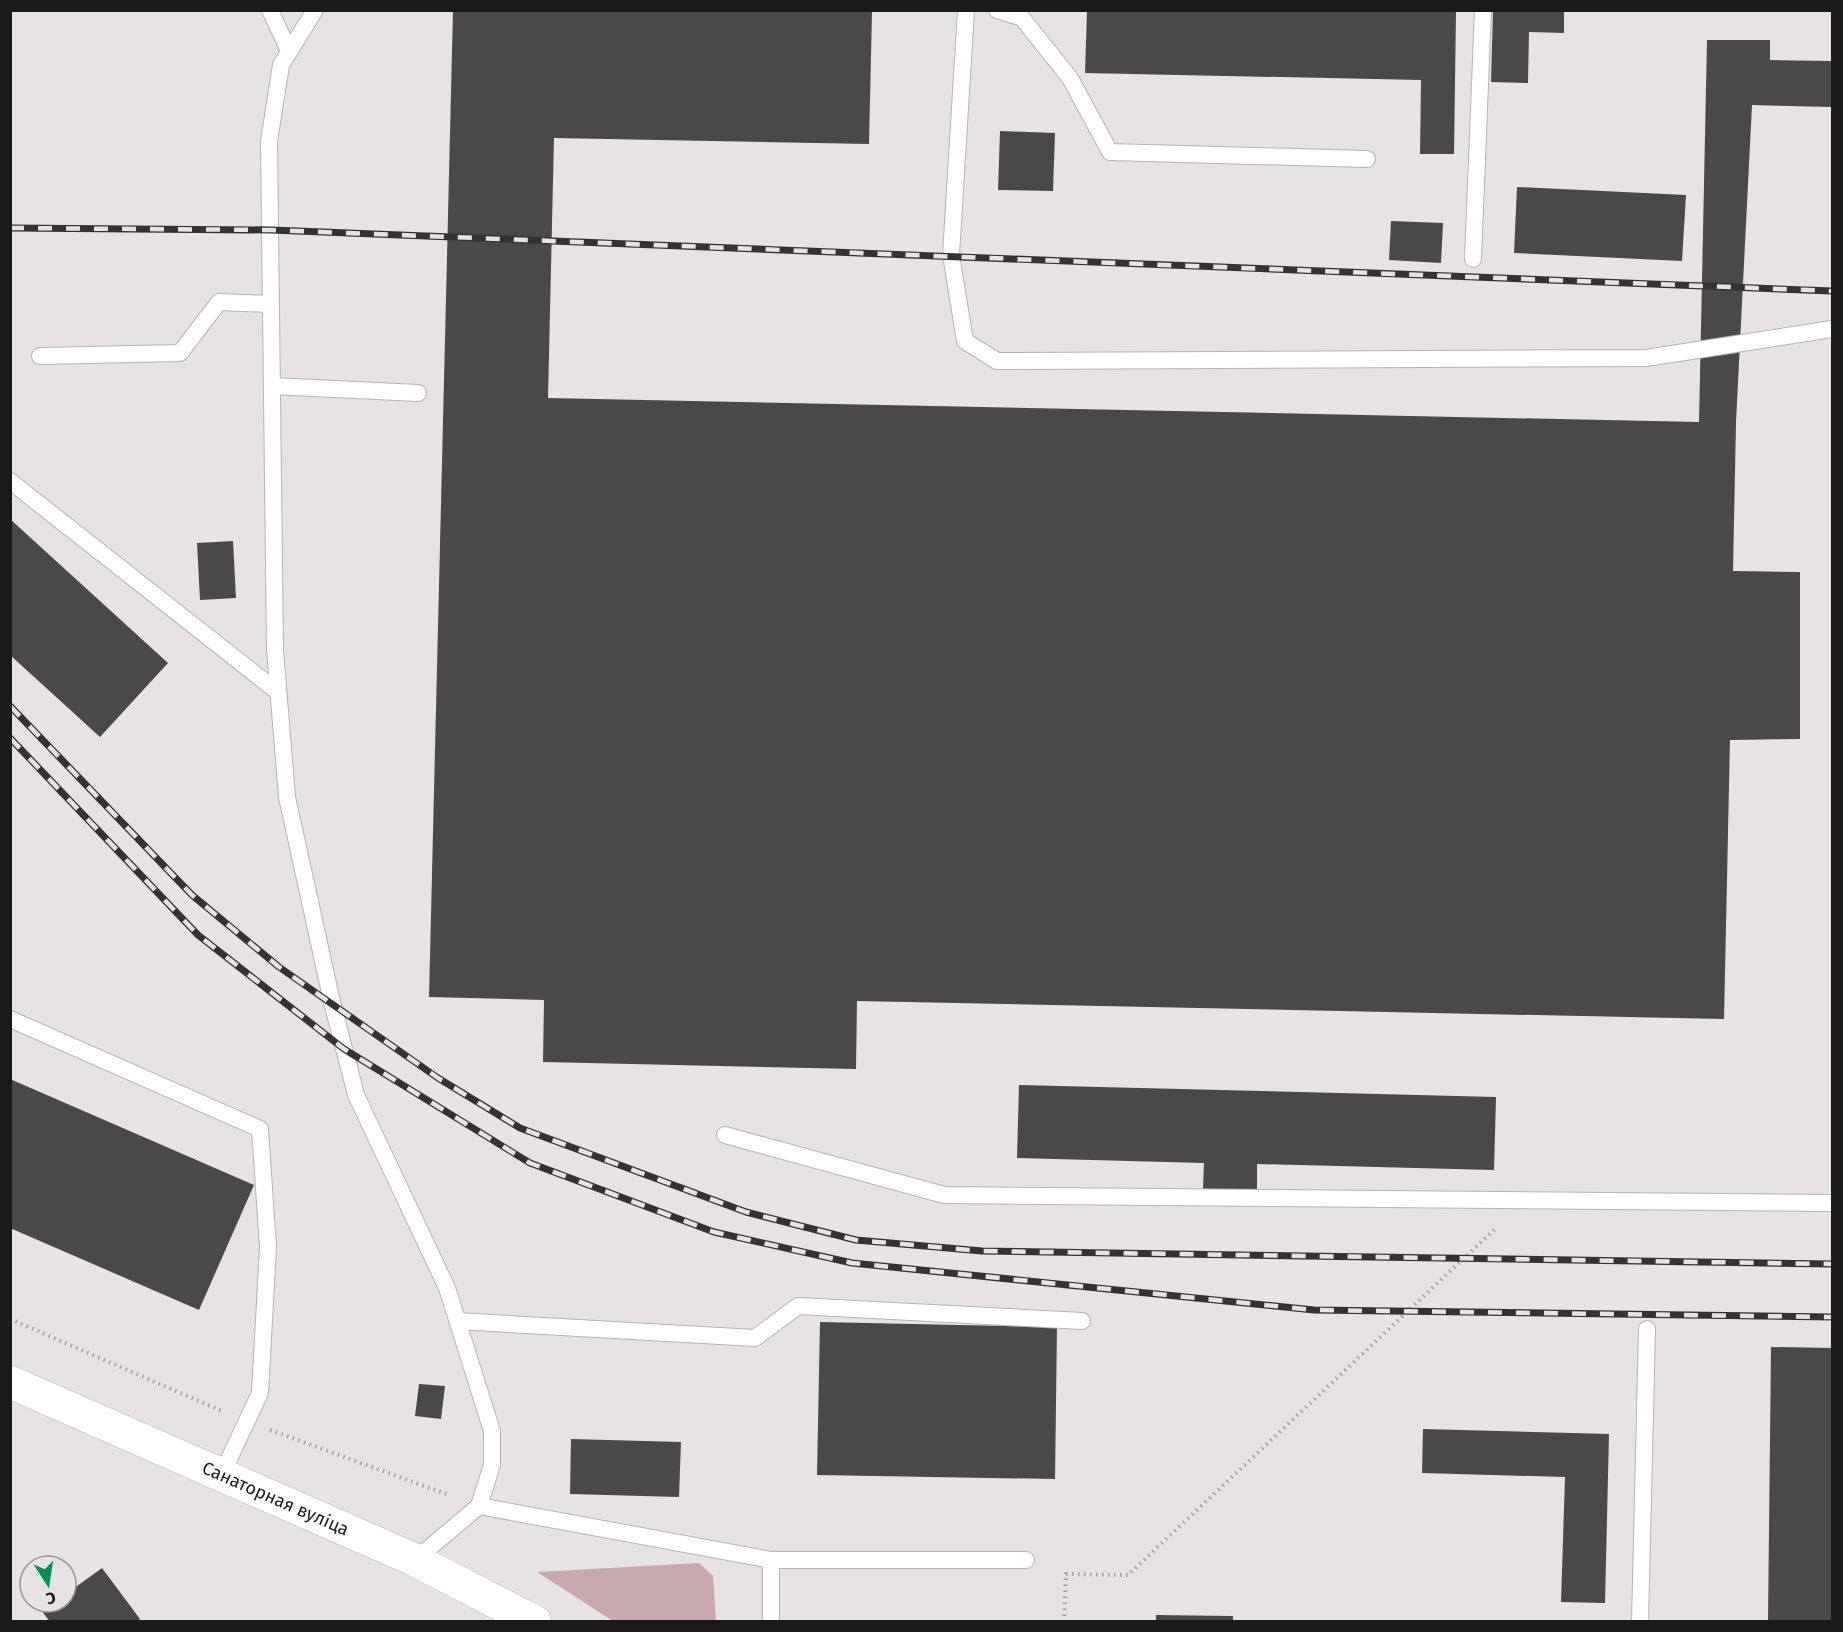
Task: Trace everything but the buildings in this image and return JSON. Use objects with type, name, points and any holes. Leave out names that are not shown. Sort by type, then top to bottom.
[{"type":"street","name":"Санаторная вуліца","points":[[10,1382],[415,1560],[535,1622]]},
{"type":"lane","points":[[270,10],[289,51]]},
{"type":"lane","points":[[315,10],[280,65],[269,141],[275,650],[286,797],[332,1002],[356,1095],[447,1288],[492,1431],[492,1466],[479,1506],[415,1560]]},
{"type":"lane","points":[[966,10],[951,255],[965,341],[997,361],[1646,358],[1833,329]]},
{"type":"lane","points":[[997,10],[1022,18],[1070,78],[1110,152],[1366,159]]},
{"type":"lane","points":[[1473,259],[1483,10]]},
{"type":"lane","points":[[40,357],[180,352],[219,302],[271,304]]},
{"type":"lane","points":[[272,386],[418,393]]},
{"type":"lane","points":[[10,481],[278,692]]},
{"type":"lane","points":[[10,1019],[260,1129],[268,1247],[260,1393],[222,1474]]},
{"type":"lane","points":[[724,1135],[944,1195],[1833,1203]]},
{"type":"lane","points":[[457,1321],[755,1338],[798,1306],[1082,1321]]},
{"type":"lane","points":[[1640,1622],[1647,1329]]},
{"type":"lane","points":[[479,1506],[771,1560],[1026,1560]]},
{"type":"lane","points":[[771,1560],[771,1622]]},
{"type":"path","points":[[1064,1622],[1066,1574],[1128,1575],[1525,1201]]},
{"type":"shaded area","points":[[699,1563],[713,1576],[716,1621],[613,1621],[537,1572]]},
{"type":"railway","points":[[10,228],[271,230],[1832,291]]},
{"type":"railway","points":[[10,706],[192,895],[279,967],[438,1078],[520,1128],[746,1212],[856,1240],[982,1251],[1832,1264]]},
{"type":"railway","points":[[10,738],[198,935],[344,1049],[530,1163],[714,1232],[852,1263],[1314,1310],[1832,1317]]}]
